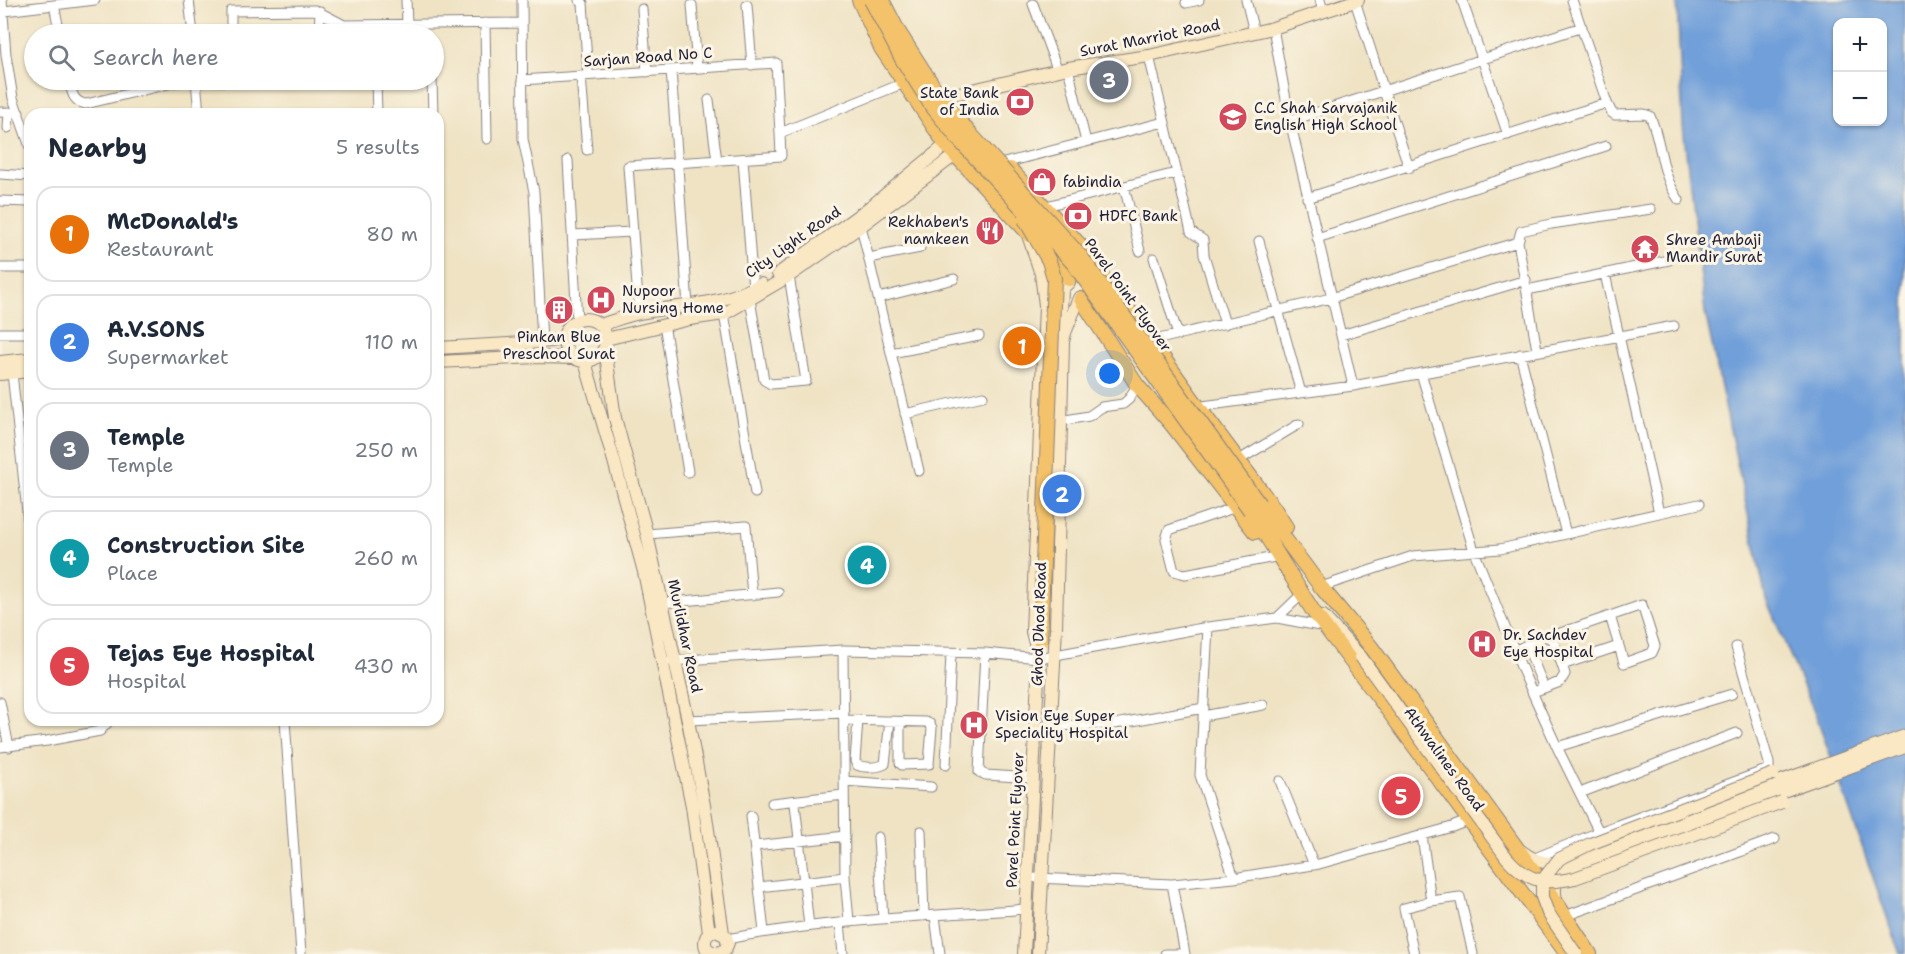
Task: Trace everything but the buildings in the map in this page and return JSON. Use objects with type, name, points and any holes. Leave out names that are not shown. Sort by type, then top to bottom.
[{"type":"main road","points":[[859,0],[881,48],[951,150],[1026,229],[1069,281],[1072,291],[1080,298],[1137,385],[1172,425],[1299,588]]},
{"type":"main road","name":"Parel Point Flyover","points":[[871,0],[902,59],[931,105],[961,142],[1073,263],[1254,507],[1300,559],[1321,587]]},
{"type":"main road","name":"Parel Point Flyover","points":[[882,0],[898,31],[939,95],[967,130],[1082,258],[1254,507],[1299,588]]},
{"type":"main road","points":[[888,0],[916,52],[946,96],[1091,257],[1094,265]]},
{"type":"main road","name":"Surat Marriot Road","points":[[946,96],[1063,70],[1149,56],[1273,28],[1321,6],[1357,0]]},
{"type":"main road","points":[[606,344],[663,324],[724,314],[750,294],[789,276],[861,226],[975,130]]},
{"type":"main road","name":"City Light Road","points":[[577,321],[589,319],[600,325],[639,313],[750,294],[951,150]]},
{"type":"main road","points":[[1013,198],[1049,261],[1054,278],[1039,651]]},
{"type":"main road","points":[[1026,229],[1042,202]]},
{"type":"main road","name":"Ghod Dhod Road","points":[[1026,229],[1044,284],[1046,305],[1032,632],[1039,651]]},
{"type":"main road","points":[[1064,336],[1061,315],[1062,289],[1069,281],[1071,273],[1079,265],[1094,265],[1101,270],[1105,280],[1112,285],[1274,508],[1299,550],[1300,559]]},
{"type":"main road","points":[[1080,298],[1087,300],[1098,296],[1105,280]]},
{"type":"main road","name":"Ghod Dhod Road","points":[[1038,954],[1035,878],[1050,726],[1056,628],[1064,336],[1080,298]]},
{"type":"main road","points":[[577,321],[568,328],[564,339],[566,350],[579,360]]},
{"type":"main road","points":[[444,362],[538,357],[579,360],[597,358],[606,344],[606,334],[600,325]]},
{"type":"main road","points":[[444,348],[564,339]]},
{"type":"main road","name":"Murlidhar Road","points":[[579,360],[614,461],[644,572],[692,806],[709,933],[705,944],[720,949],[706,816],[688,720],[647,534],[615,418],[606,344]]},
{"type":"main road","points":[[0,362],[24,360]]},
{"type":"main road","points":[[6,373],[24,372]]},
{"type":"main road","name":"Athwalines Road","points":[[1321,587],[1372,648],[1510,839],[1530,861],[1590,954]]},
{"type":"main road","name":"Athwalines Road","points":[[1299,588],[1310,607],[1567,954]]},
{"type":"main road","points":[[1310,607],[1318,610],[1361,657],[1507,858],[1523,873],[1538,881],[1558,882],[1575,878],[1782,802],[1804,778]]},
{"type":"main road","name":"Parel Point Flyover","points":[[1024,954],[1027,909],[1035,878],[1034,778],[1039,651]]},
{"type":"main road","points":[[1556,902],[1555,882],[1563,872],[1573,867],[1804,778],[1905,736]]},
{"type":"main road","points":[[1530,861],[1556,863],[1804,778],[1905,747]]},
{"type":"main road","points":[[1576,954],[1548,913],[1542,897],[1545,877],[1559,859],[1590,844],[1773,774],[1804,778]]},
{"type":"main road","points":[[709,933],[716,931],[720,949]]},
{"type":"street","points":[[2,0],[3,55],[14,98],[9,112],[8,128]]},
{"type":"street","points":[[4,11],[95,0]]},
{"type":"street","points":[[189,0],[192,24]]},
{"type":"street","points":[[406,0],[407,24],[522,23]]},
{"type":"street","points":[[522,0],[523,139],[534,192],[542,342]]},
{"type":"street","points":[[579,0],[583,3],[586,150]]},
{"type":"street","points":[[1186,3],[1199,0]]},
{"type":"street","points":[[1246,0],[1254,32]]},
{"type":"street","points":[[1357,0],[1409,168]]},
{"type":"street","points":[[1462,0],[1508,135]]},
{"type":"street","points":[[1572,0],[1607,104],[1615,115],[1644,114],[1650,116],[1664,171],[1669,185],[1679,200]]},
{"type":"street","points":[[1033,4],[1063,70],[1086,142]]},
{"type":"street","points":[[54,5],[58,24]]},
{"type":"street","points":[[692,5],[697,68]]},
{"type":"street","points":[[747,5],[752,65]]},
{"type":"street","points":[[642,9],[647,72]]},
{"type":"street","points":[[231,24],[231,11],[310,10],[320,11],[341,24]]},
{"type":"street","points":[[319,24],[320,11]]},
{"type":"street","points":[[485,23],[487,139]]},
{"type":"street","points":[[1290,121],[1581,27]]},
{"type":"street","points":[[1273,28],[1307,198],[1353,386]]},
{"type":"street","points":[[1149,56],[1191,232],[1203,240],[1204,255],[1225,324]]},
{"type":"street","name":"Sarjan Road No C","points":[[522,80],[776,63],[780,133]]},
{"type":"street","points":[[671,70],[688,306]]},
{"type":"street","points":[[639,313],[628,166],[781,156],[780,133],[904,83]]},
{"type":"street","points":[[72,90],[77,102],[86,104],[144,90]]},
{"type":"street","points":[[197,90],[198,108]]},
{"type":"street","points":[[376,90],[377,108]]},
{"type":"street","points":[[432,90],[433,108]]},
{"type":"street","points":[[709,100],[717,161]]},
{"type":"street","points":[[1307,198],[1409,168],[1607,104]]},
{"type":"street","points":[[9,112],[24,137]]},
{"type":"street","points":[[1004,162],[1164,122]]},
{"type":"street","points":[[1317,238],[1606,146]]},
{"type":"street","points":[[743,159],[750,294],[764,380],[771,384],[806,381],[789,276]]},
{"type":"street","points":[[568,160],[577,321]]},
{"type":"street","points":[[1042,202],[1176,173]]},
{"type":"street","points":[[0,174],[24,176]]},
{"type":"street","points":[[1124,186],[1140,251]]},
{"type":"street","points":[[0,201],[24,202]]},
{"type":"street","points":[[1537,350],[1518,242],[1521,231],[1551,224],[1651,209]]},
{"type":"street","points":[[861,226],[919,471]]},
{"type":"street","points":[[573,235],[632,232]]},
{"type":"street","points":[[1259,241],[1301,393]]},
{"type":"street","points":[[1151,341],[1331,298],[1518,242]]},
{"type":"street","points":[[869,258],[920,248]]},
{"type":"street","points":[[1154,258],[1178,335]]},
{"type":"street","points":[[1341,335],[1527,285],[1605,274],[1669,260]]},
{"type":"street","points":[[0,268],[24,267]]},
{"type":"street","points":[[1605,274],[1659,513]]},
{"type":"street","points":[[878,298],[954,279]]},
{"type":"street","points":[[724,314],[755,493]]},
{"type":"street","points":[[663,324],[688,472]]},
{"type":"street","points":[[1172,425],[1197,405],[1353,386],[1674,326]]},
{"type":"street","points":[[0,333],[24,333]]},
{"type":"street","points":[[891,353],[979,336]]},
{"type":"street","points":[[1520,354],[1566,534]]},
{"type":"street","points":[[6,373],[24,498]]},
{"type":"street","points":[[1421,374],[1474,551],[1514,651],[1557,747],[1599,831]]},
{"type":"street","points":[[1060,421],[1089,416],[1102,407],[1123,404],[1129,399],[1137,385]]},
{"type":"street","points":[[905,414],[983,396]]},
{"type":"street","points":[[1239,460],[1299,424]]},
{"type":"street","points":[[1321,587],[1413,556],[1500,549],[1699,504]]},
{"type":"street","points":[[1236,507],[1169,530],[1166,539],[1174,571],[1185,574],[1275,557]]},
{"type":"street","points":[[647,534],[746,526],[752,595]]},
{"type":"street","points":[[1277,618],[1299,588]]},
{"type":"street","points":[[662,603],[778,592]]},
{"type":"street","points":[[1514,651],[1541,637],[1549,637],[1610,616],[1642,605],[1655,646],[1652,653],[1624,663],[1610,616]]},
{"type":"street","points":[[661,661],[843,650],[951,653],[1039,651],[1053,655],[1208,627],[1277,618],[1325,627]]},
{"type":"street","points":[[1208,627],[1201,780],[1234,878]]},
{"type":"street","points":[[1533,692],[1564,679],[1562,665],[1549,637]]},
{"type":"street","points":[[1527,645],[1544,688]]},
{"type":"street","points":[[1562,665],[1619,646]]},
{"type":"street","points":[[1530,861],[1599,831],[1769,769],[1769,762],[1736,647]]},
{"type":"street","points":[[843,650],[845,836],[843,954]]},
{"type":"street","points":[[946,765],[951,653]]},
{"type":"street","points":[[985,653],[980,772],[986,775],[1034,778]]},
{"type":"street","points":[[1557,747],[1732,694]]},
{"type":"street","points":[[0,702],[4,747],[100,731],[105,726]]},
{"type":"street","points":[[1050,726],[1115,724],[1263,705]]},
{"type":"street","points":[[688,720],[844,716],[858,720],[900,722],[930,724],[932,728],[929,764],[902,765],[900,763],[900,722]]},
{"type":"street","points":[[858,720],[855,761],[860,766],[885,764],[890,722]]},
{"type":"street","points":[[285,726],[301,954]]},
{"type":"street","points":[[1580,793],[1737,733]]},
{"type":"street","points":[[844,781],[931,787]]},
{"type":"street","points":[[1280,781],[1314,865]]},
{"type":"street","points":[[772,803],[844,795]]},
{"type":"street","points":[[795,804],[809,926]]},
{"type":"street","points":[[1035,878],[1172,884],[1234,878],[1314,865],[1470,821],[1488,808]]},
{"type":"street","points":[[752,816],[764,932]]},
{"type":"street","points":[[921,831],[924,916]]},
{"type":"street","points":[[1422,835],[1431,901]]},
{"type":"street","points":[[755,846],[845,836]]},
{"type":"street","points":[[878,837],[883,919]]},
{"type":"street","points":[[1565,916],[1774,839]]},
{"type":"street","points":[[759,887],[845,877]]},
{"type":"street","points":[[1166,954],[1185,954],[1172,884]]},
{"type":"street","points":[[1414,954],[1404,908],[1460,897],[1473,954]]},
{"type":"street","points":[[720,949],[764,932],[809,926],[1027,909]]},
{"type":"street","points":[[935,916],[940,954]]},
{"type":"water","points":[[1677,0],[1905,0],[1905,954],[1900,954],[1817,718],[1766,599],[1705,312],[1683,126]]},
{"type":"place","name":"Temple","points":[[1109,80]]},
{"type":"place","name":"State Bank of India","points":[[1020,102]]},
{"type":"place","name":"C.C Shah Sarvajanik English High School","points":[[1233,117]]},
{"type":"place","name":"fabindia","points":[[1042,182]]},
{"type":"place","name":"HDFC Bank","points":[[1078,216]]},
{"type":"place","name":"Rekhaben's namkeen","points":[[990,231]]},
{"type":"place","name":"Shree Ambaji Mandir Surat","points":[[1645,249]]},
{"type":"place","name":"Nupoor Nursing Home","points":[[601,300]]},
{"type":"place","name":"Pinkan Blue Preschool Surat","points":[[559,310]]},
{"type":"place","name":"McDonald's","points":[[1022,346]]},
{"type":"place","name":"A.V.SONS","points":[[1062,494]]},
{"type":"place","name":"Construction Site","points":[[867,565]]},
{"type":"place","name":"Dr. Sachdev Eye Hospital","points":[[1482,644]]},
{"type":"place","name":"Vision Eye Super Speciality Hospital","points":[[974,725]]},
{"type":"place","name":"Tejas Eye Hospital","points":[[1401,796]]}]
